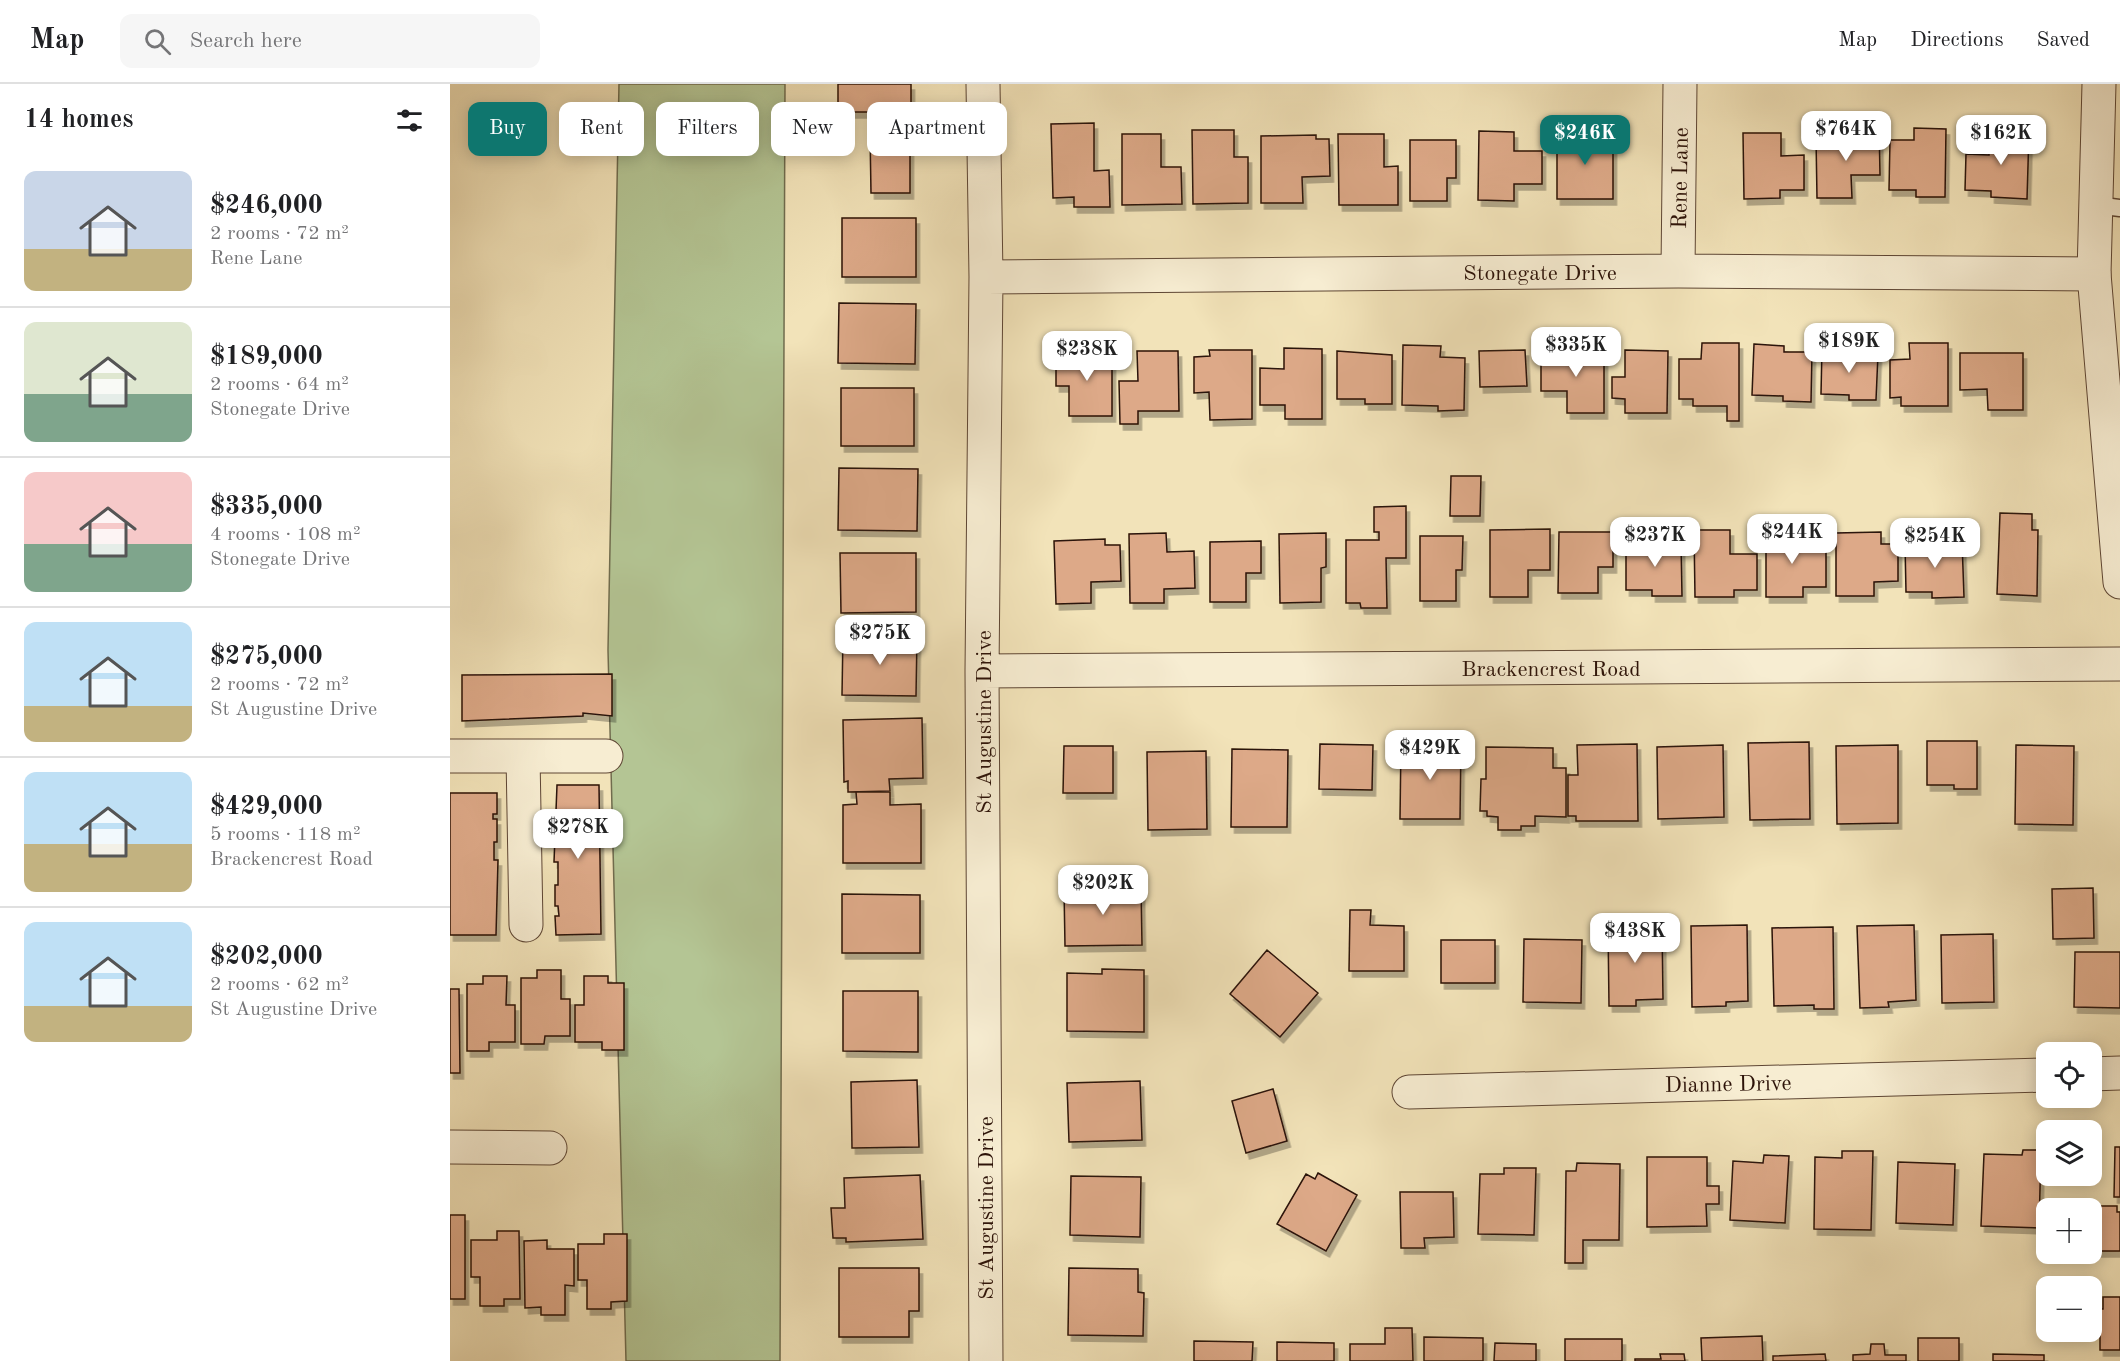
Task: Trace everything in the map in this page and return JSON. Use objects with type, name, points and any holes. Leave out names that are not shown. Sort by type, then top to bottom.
[{"type":"street","name":"St Augustine Drive","points":[[983,84],[986,277],[982,671],[986,1361]]},
{"type":"street","name":"Rene Lane","points":[[1678,271],[1680,84]]},
{"type":"street","points":[[2099,84],[2108,206],[2094,274],[2118,525],[2120,582]]},
{"type":"street","name":"Stonegate Drive","points":[[986,277],[1678,271],[2094,274]]},
{"type":"street","name":"Brackencrest Road","points":[[982,671],[2120,664]]},
{"type":"street","points":[[450,756],[606,756]]},
{"type":"street","points":[[523,756],[526,926]]},
{"type":"street","points":[[2102,1074],[2120,1073]]},
{"type":"street","name":"Dianne Drive","points":[[1409,1092],[2036,1075]]},
{"type":"street","points":[[450,1147],[550,1148]]},
{"type":"green space","points":[[619,84],[785,84],[785,102],[771,102],[771,156],[785,156],[780,1361],[626,1361],[608,650],[618,156],[644,156],[644,102],[619,102]]},
{"type":"building","points":[[838,84],[911,84],[911,102],[867,102],[867,112],[855,112],[855,102],[838,102]]},
{"type":"building","points":[[1094,123],[1094,171],[1109,170],[1110,207],[1074,207],[1074,197],[1053,198],[1051,124]]},
{"type":"building","points":[[1879,125],[1880,175],[1851,175],[1852,198],[1817,198],[1816,137],[1866,136],[1866,126]]},
{"type":"building","points":[[1914,128],[1946,129],[1945,197],[1916,197],[1916,190],[1889,190],[1890,140],[1914,140]]},
{"type":"building","points":[[1192,130],[1234,130],[1234,157],[1248,157],[1248,203],[1193,204]]},
{"type":"building","points":[[1990,130],[2029,132],[2027,199],[1991,197],[1991,191],[1965,190],[1966,154],[1989,155]]},
{"type":"building","points":[[1479,131],[1514,132],[1514,151],[1542,151],[1542,184],[1514,184],[1514,201],[1478,200]]},
{"type":"building","points":[[1569,131],[1613,131],[1613,199],[1557,199],[1557,136],[1569,136]]},
{"type":"building","points":[[1743,133],[1781,133],[1781,156],[1804,155],[1804,190],[1780,190],[1780,198],[1744,199]]},
{"type":"building","points":[[1122,134],[1161,134],[1161,167],[1181,167],[1182,204],[1122,205]]},
{"type":"building","points":[[1338,134],[1384,134],[1384,167],[1398,166],[1398,205],[1339,205]]},
{"type":"building","points":[[1316,135],[1316,139],[1329,139],[1330,176],[1302,177],[1303,203],[1261,203],[1261,136]]},
{"type":"building","points":[[1410,140],[1456,140],[1456,178],[1447,178],[1447,201],[1410,201]]},
{"type":"building","points":[[870,156],[910,156],[910,193],[871,193]]},
{"type":"building","points":[[842,218],[916,218],[916,277],[842,277]]},
{"type":"building","points":[[839,303],[916,304],[915,364],[838,363]]},
{"type":"building","points":[[1702,343],[1739,343],[1739,421],[1727,421],[1727,406],[1693,406],[1693,399],[1679,399],[1679,359],[1701,359]]},
{"type":"building","points":[[1909,343],[1948,343],[1948,406],[1901,406],[1901,397],[1890,398],[1890,360],[1910,359]]},
{"type":"building","points":[[1754,344],[1784,346],[1784,352],[1812,352],[1811,402],[1783,401],[1783,396],[1752,395]]},
{"type":"building","points":[[1403,345],[1441,346],[1440,357],[1465,358],[1464,410],[1438,411],[1438,406],[1402,405]]},
{"type":"building","points":[[1566,347],[1604,347],[1604,413],[1567,413],[1567,391],[1541,391],[1541,353],[1566,354]]},
{"type":"building","points":[[1284,348],[1322,349],[1322,419],[1285,419],[1285,405],[1260,405],[1260,368],[1284,369]]},
{"type":"building","points":[[1822,348],[1851,349],[1851,353],[1878,354],[1876,400],[1849,400],[1849,395],[1821,394]]},
{"type":"building","points":[[1209,350],[1252,350],[1252,419],[1210,420],[1209,392],[1194,393],[1194,357],[1210,356]]},
{"type":"building","points":[[1525,350],[1527,386],[1480,387],[1479,351]]},
{"type":"building","points":[[1625,350],[1668,351],[1667,413],[1625,413],[1625,399],[1612,398],[1612,377],[1625,377]]},
{"type":"building","points":[[1137,351],[1178,351],[1179,411],[1138,411],[1138,424],[1120,424],[1119,381],[1138,381]]},
{"type":"building","points":[[1337,351],[1392,355],[1392,404],[1365,404],[1365,399],[1337,399]]},
{"type":"building","points":[[1056,352],[1112,352],[1112,416],[1069,416],[1069,386],[1056,386]]},
{"type":"building","points":[[1960,353],[2023,353],[2023,410],[1988,410],[1987,389],[1960,390]]},
{"type":"building","points":[[841,388],[914,388],[914,446],[841,446]]},
{"type":"building","points":[[839,468],[918,469],[917,531],[838,530]]},
{"type":"building","points":[[1451,476],[1481,476],[1480,516],[1450,516]]},
{"type":"building","points":[[1406,506],[1406,558],[1386,558],[1387,608],[1361,608],[1360,603],[1346,603],[1346,540],[1379,540],[1379,532],[1374,532],[1374,507]]},
{"type":"building","points":[[2000,513],[2032,514],[2032,530],[2038,530],[2037,596],[1997,594]]},
{"type":"building","points":[[1550,529],[1550,570],[1528,570],[1528,597],[1490,597],[1490,530]]},
{"type":"building","points":[[1694,530],[1730,530],[1730,554],[1757,554],[1757,590],[1734,590],[1734,597],[1695,597]]},
{"type":"building","points":[[1766,530],[1802,531],[1802,551],[1826,551],[1826,587],[1803,587],[1803,597],[1766,597]]},
{"type":"building","points":[[1559,532],[1613,532],[1613,567],[1598,567],[1598,593],[1558,593]]},
{"type":"building","points":[[1881,532],[1881,544],[1898,544],[1898,581],[1874,582],[1874,596],[1836,596],[1836,533]]},
{"type":"building","points":[[1166,533],[1167,552],[1194,551],[1195,588],[1164,589],[1164,603],[1130,603],[1129,534]]},
{"type":"building","points":[[1326,533],[1326,567],[1321,568],[1321,602],[1280,603],[1279,534]]},
{"type":"building","points":[[1420,536],[1463,536],[1462,570],[1456,570],[1456,601],[1420,601]]},
{"type":"building","points":[[1105,539],[1105,545],[1120,545],[1121,581],[1091,582],[1091,603],[1056,604],[1054,541]]},
{"type":"building","points":[[1261,541],[1261,573],[1246,573],[1246,602],[1210,602],[1210,542]]},
{"type":"building","points":[[1962,541],[1964,597],[1932,598],[1932,592],[1906,592],[1905,543]]},
{"type":"building","points":[[1626,542],[1681,542],[1682,596],[1652,596],[1652,590],[1626,590]]},
{"type":"building","points":[[840,553],[916,553],[916,612],[841,613]]},
{"type":"building","points":[[843,635],[917,636],[916,696],[842,695]]},
{"type":"building","points":[[612,674],[612,716],[583,713],[583,716],[462,721],[462,675]]},
{"type":"building","points":[[922,718],[923,778],[889,779],[890,791],[848,792],[848,781],[844,782],[843,720]]},
{"type":"building","points":[[1927,741],[1977,741],[1977,789],[1954,789],[1954,785],[1927,785]]},
{"type":"building","points":[[1809,742],[1810,819],[1750,820],[1748,743]]},
{"type":"building","points":[[1401,743],[1461,743],[1460,819],[1400,819]]},
{"type":"building","points":[[1320,744],[1373,745],[1372,790],[1319,789]]},
{"type":"building","points":[[1637,744],[1638,821],[1576,821],[1576,816],[1568,816],[1568,775],[1578,775],[1577,745]]},
{"type":"building","points":[[1723,745],[1724,817],[1658,819],[1657,747]]},
{"type":"building","points":[[1898,745],[1898,823],[1837,824],[1836,746]]},
{"type":"building","points":[[2016,745],[2074,746],[2073,825],[2015,824]]},
{"type":"building","points":[[1064,746],[1113,746],[1113,793],[1063,793]]},
{"type":"building","points":[[1486,747],[1553,748],[1553,768],[1566,768],[1566,817],[1535,816],[1535,826],[1521,826],[1521,830],[1498,830],[1498,817],[1487,816],[1487,811],[1480,811],[1481,779],[1486,779]]},
{"type":"building","points":[[1232,749],[1288,750],[1287,827],[1231,827]]},
{"type":"building","points":[[1206,751],[1207,829],[1148,830],[1147,752]]},
{"type":"building","points":[[557,785],[599,785],[601,934],[556,935],[555,916],[559,916],[558,906],[555,906],[558,862],[554,862]]},
{"type":"building","points":[[856,792],[890,792],[890,805],[921,804],[921,863],[843,863],[843,805],[857,804]]},
{"type":"building","points":[[450,793],[497,793],[497,814],[493,814],[493,819],[497,819],[497,842],[494,842],[494,860],[498,860],[496,935],[450,935]]},
{"type":"building","points":[[1141,887],[1142,945],[1065,946],[1064,888]]},
{"type":"building","points":[[2093,888],[2094,938],[2053,939],[2052,889]]},
{"type":"building","points":[[842,894],[920,895],[920,953],[842,953]]},
{"type":"building","points":[[1350,910],[1371,910],[1370,925],[1404,926],[1404,971],[1349,971]]},
{"type":"building","points":[[1662,925],[1663,999],[1636,1000],[1636,1006],[1609,1006],[1608,926]]},
{"type":"building","points":[[1747,925],[1748,1001],[1726,1002],[1726,1006],[1692,1007],[1691,926]]},
{"type":"building","points":[[1914,925],[1916,1000],[1888,1002],[1889,1007],[1860,1008],[1857,926]]},
{"type":"building","points":[[1833,927],[1834,1009],[1814,1009],[1814,1005],[1774,1006],[1772,928]]},
{"type":"building","points":[[1993,934],[1994,1002],[1942,1003],[1941,935]]},
{"type":"building","points":[[1524,939],[1582,940],[1581,1003],[1523,1002]]},
{"type":"building","points":[[1441,940],[1495,940],[1495,983],[1441,983]]},
{"type":"building","points":[[1267,950],[1318,993],[1280,1037],[1230,994]]},
{"type":"building","points":[[2075,952],[2120,952],[2120,1008],[2074,1007]]},
{"type":"building","points":[[1102,969],[1144,970],[1144,1032],[1067,1031],[1067,973],[1102,974]]},
{"type":"building","points":[[537,970],[561,970],[561,999],[570,999],[570,1036],[545,1036],[544,1044],[521,1044],[521,978],[537,978]]},
{"type":"building","points":[[483,976],[507,976],[506,1005],[515,1005],[515,1042],[489,1042],[489,1051],[467,1051],[467,984],[483,984]]},
{"type":"building","points":[[584,976],[608,976],[608,983],[624,983],[624,1050],[602,1050],[602,1042],[575,1042],[575,1005],[584,1005]]},
{"type":"building","points":[[450,989],[459,989],[460,1073],[450,1073]]},
{"type":"building","points":[[843,991],[918,991],[918,1052],[843,1051]]},
{"type":"building","points":[[917,1080],[919,1147],[852,1148],[851,1082]]},
{"type":"building","points":[[1140,1081],[1142,1140],[1069,1142],[1067,1083]]},
{"type":"building","points":[[1273,1089],[1287,1141],[1246,1153],[1232,1101]]},
{"type":"building","points":[[2115,1147],[2120,1147],[2120,1197],[2114,1197]]},
{"type":"building","points":[[2023,1150],[2036,1150],[2036,1186],[2040,1186],[2040,1198],[2036,1198],[2036,1228],[1981,1226],[1984,1154],[2022,1155]]},
{"type":"building","points":[[1842,1151],[1873,1151],[1871,1230],[1814,1229],[1815,1157],[1842,1158]]},
{"type":"building","points":[[1764,1155],[1789,1156],[1785,1223],[1730,1220],[1733,1161],[1763,1163]]},
{"type":"building","points":[[1647,1157],[1707,1157],[1707,1186],[1719,1186],[1719,1204],[1706,1204],[1707,1226],[1647,1227]]},
{"type":"building","points":[[1898,1162],[1955,1164],[1953,1225],[1896,1223]]},
{"type":"building","points":[[1577,1163],[1620,1164],[1619,1240],[1583,1240],[1583,1263],[1565,1263],[1566,1171],[1576,1171]]},
{"type":"building","points":[[1504,1168],[1536,1168],[1534,1235],[1478,1234],[1480,1174],[1504,1174]]},
{"type":"building","points":[[1318,1173],[1357,1195],[1326,1251],[1277,1224],[1306,1174],[1315,1179]]},
{"type":"building","points":[[920,1175],[923,1239],[846,1242],[846,1238],[833,1238],[831,1208],[845,1208],[844,1178]]},
{"type":"building","points":[[1071,1176],[1141,1177],[1140,1237],[1070,1235]]},
{"type":"building","points":[[1400,1192],[1453,1192],[1454,1237],[1424,1238],[1425,1248],[1401,1248]]},
{"type":"building","points":[[2102,1206],[2117,1206],[2117,1212],[2120,1212],[2120,1251],[2102,1251]]},
{"type":"building","points":[[450,1215],[465,1215],[465,1299],[450,1299]]},
{"type":"building","points":[[497,1231],[519,1231],[520,1299],[504,1299],[504,1306],[480,1306],[480,1277],[471,1277],[471,1240],[497,1240]]},
{"type":"building","points":[[604,1234],[627,1234],[627,1301],[611,1302],[611,1309],[587,1309],[587,1280],[578,1280],[578,1244],[604,1244]]},
{"type":"building","points":[[547,1240],[547,1249],[574,1249],[574,1286],[565,1285],[565,1315],[541,1315],[541,1307],[525,1308],[524,1241]]},
{"type":"building","points":[[839,1268],[919,1268],[919,1311],[909,1311],[909,1337],[839,1337]]},
{"type":"building","points":[[1069,1268],[1138,1269],[1138,1292],[1144,1293],[1143,1336],[1068,1335]]},
{"type":"building","points":[[2103,1297],[2120,1297],[2120,1350],[2100,1350]]},
{"type":"building","points":[[1385,1328],[1412,1328],[1413,1361],[1350,1361],[1350,1344],[1385,1344]]},
{"type":"building","points":[[1762,1336],[1763,1361],[1702,1361],[1701,1338]]},
{"type":"building","points":[[1424,1337],[1483,1338],[1483,1361],[1424,1361]]},
{"type":"building","points":[[1918,1338],[1959,1338],[1959,1361],[1918,1361]]},
{"type":"building","points":[[1565,1339],[1622,1339],[1622,1361],[1565,1361]]},
{"type":"building","points":[[1194,1341],[1253,1342],[1252,1361],[1194,1361]]},
{"type":"building","points":[[1277,1342],[1334,1343],[1334,1361],[1277,1361]]},
{"type":"building","points":[[1495,1343],[1536,1344],[1536,1361],[1494,1361]]},
{"type":"building","points":[[1871,1344],[1884,1344],[1885,1355],[1906,1355],[1906,1361],[1853,1361],[1853,1355],[1870,1354]]},
{"type":"building","points":[[1660,1354],[1684,1354],[1685,1361],[1635,1361],[1635,1359],[1661,1359]]},
{"type":"building","points":[[1825,1354],[1826,1361],[1773,1361],[1773,1356]]},
{"type":"building","points":[[1993,1354],[2044,1355],[2044,1361],[1993,1361]]}]
